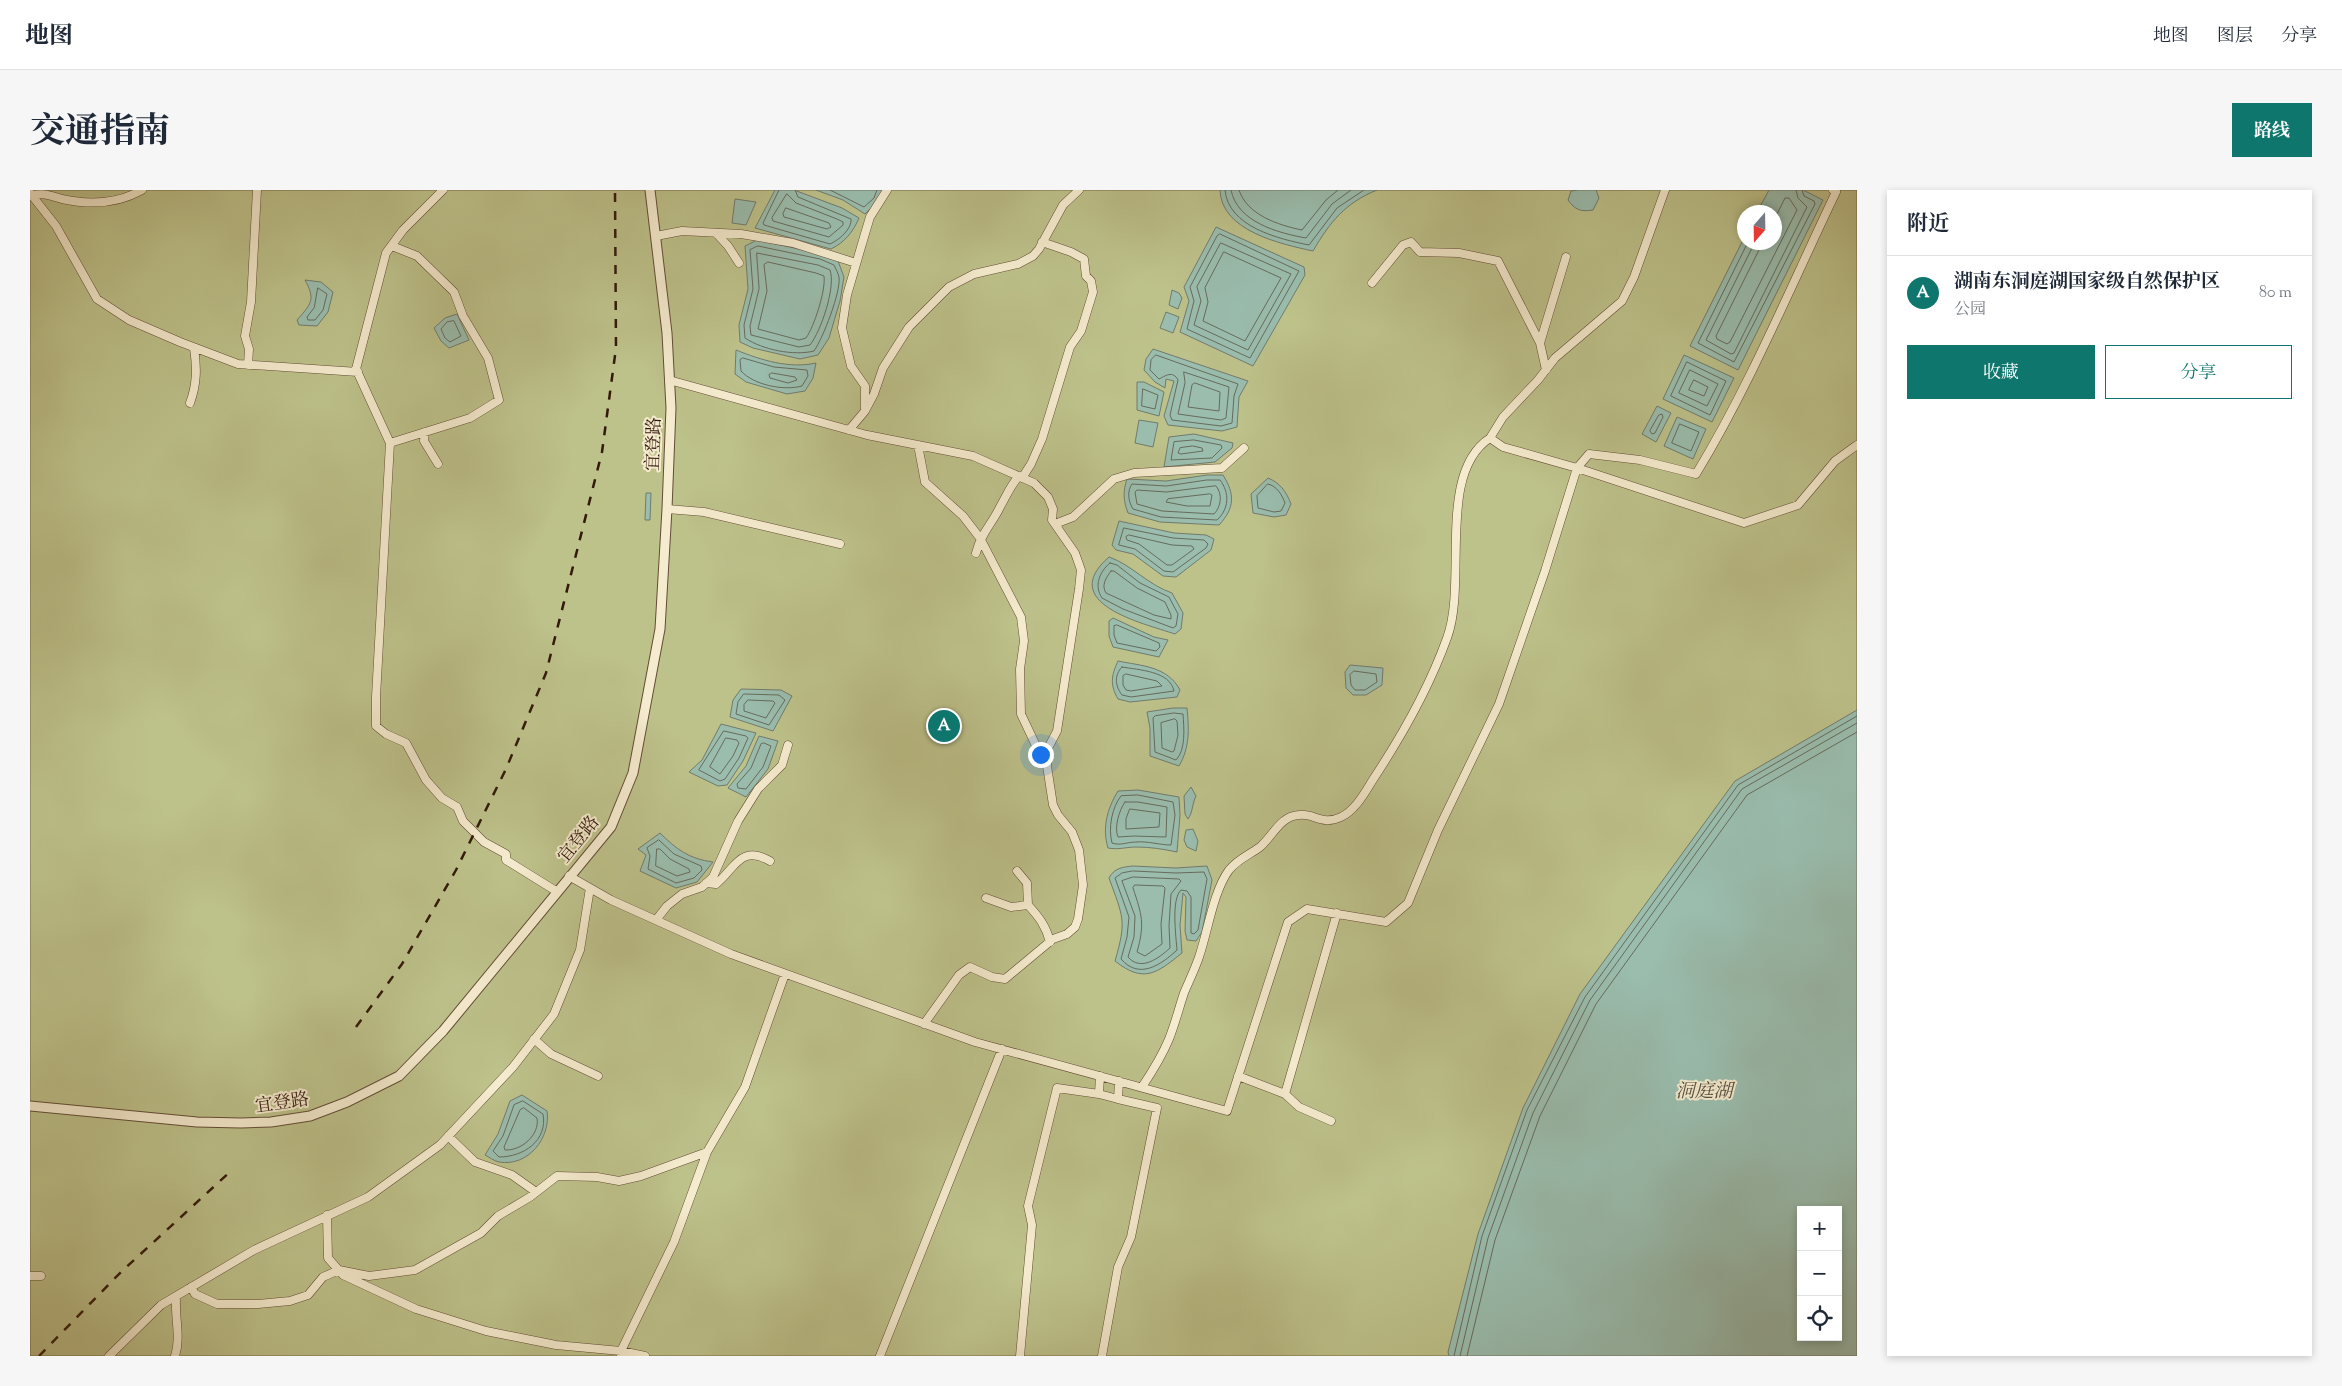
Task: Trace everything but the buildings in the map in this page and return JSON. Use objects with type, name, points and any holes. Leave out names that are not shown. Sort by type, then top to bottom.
[{"type":"street","points":[[31,194],[46,193],[84,202],[115,202],[142,190]]},
{"type":"street","points":[[248,365],[248,349],[245,336],[251,302],[258,190]]},
{"type":"street","points":[[443,190],[403,230],[386,253],[356,369],[390,443],[376,726],[386,734],[406,743],[426,780],[442,798],[457,807],[464,821],[484,842],[506,854],[506,860],[556,891]]},
{"type":"street","name":"宜登路","points":[[30,1106],[197,1122],[242,1123],[296,1118],[340,1105],[398,1076],[443,1031],[556,891],[611,827],[633,773],[660,629],[671,408],[656,236],[650,190]]},
{"type":"street","points":[[865,411],[864,386],[851,366],[842,328],[847,295],[870,217],[887,190]]},
{"type":"street","points":[[849,430],[865,411],[874,394],[883,368],[909,327],[949,287],[974,274],[1018,264],[1033,256],[1063,205],[1079,190]]},
{"type":"street","points":[[1142,1087],[1169,1039],[1198,959],[1218,892],[1227,873],[1238,860],[1261,846],[1277,827],[1287,819],[1300,814],[1332,821],[1344,816],[1357,804],[1396,745],[1416,709],[1448,636],[1453,613],[1459,486],[1477,450],[1481,444],[1490,438],[1503,417],[1555,358],[1622,301],[1634,277],[1665,190]]},
{"type":"street","points":[[569,876],[656,920],[731,954],[924,1024],[1002,1049],[1227,1111],[1288,922],[1307,909],[1386,922],[1408,903],[1438,830],[1499,704],[1545,571],[1577,468],[1589,454],[1640,460],[1696,474],[1718,438],[1836,192],[1833,190]]},
{"type":"street","points":[[31,194],[56,226],[97,299],[129,320],[194,348],[238,364],[358,372]]},
{"type":"street","points":[[656,236],[682,230],[716,234],[741,234],[794,243],[856,263]]},
{"type":"street","points":[[716,234],[728,246],[739,263]]},
{"type":"street","points":[[976,553],[980,538],[1000,507],[1008,490],[1031,464],[1042,439],[1070,346],[1081,331],[1093,292],[1091,281],[1086,276],[1084,259],[1071,252],[1042,242]]},
{"type":"street","points":[[1372,283],[1403,245],[1411,242],[1420,252],[1458,253],[1498,261],[1540,343],[1546,370]]},
{"type":"street","points":[[390,443],[470,418],[499,400],[488,358],[464,316],[454,292],[417,256],[392,246]]},
{"type":"street","points":[[1540,343],[1566,257]]},
{"type":"street","points":[[190,403],[194,392],[197,370],[194,348]]},
{"type":"street","points":[[669,380],[849,430],[973,456],[1034,483],[1048,497],[1053,509],[1052,520],[1076,553],[1081,570],[1057,731],[1047,750],[1047,759],[1053,804],[1058,815],[1072,832],[1079,850],[1083,885],[1078,919],[1075,928],[1050,942],[1006,978],[992,977],[970,967],[959,975],[924,1024]]},
{"type":"street","points":[[425,432],[424,441],[438,464]]},
{"type":"street","points":[[1490,438],[1503,447],[1577,468],[1744,523],[1798,505],[1835,461],[1857,445]]},
{"type":"street","points":[[918,445],[925,482],[963,516],[980,538],[1021,617],[1024,641],[1020,669],[1021,714],[1040,752],[1047,759]]},
{"type":"street","points":[[1054,524],[1073,517],[1114,479],[1134,473],[1222,468],[1244,448]]},
{"type":"street","points":[[667,509],[704,512],[840,544]]},
{"type":"street","points":[[656,920],[667,906],[682,894],[702,887],[713,877],[738,821],[758,789],[782,765],[788,745]]},
{"type":"street","points":[[706,883],[716,884],[725,877],[735,861],[748,856],[760,856],[770,861]]},
{"type":"street","points":[[1017,871],[1026,883],[1028,905],[1047,930],[1050,942]]},
{"type":"street","points":[[108,1356],[161,1305],[254,1250],[368,1197],[440,1144],[513,1067],[554,1014],[580,950],[590,888]]},
{"type":"street","points":[[986,898],[1010,907],[1028,905]]},
{"type":"street","points":[[1285,1094],[1337,913]]},
{"type":"street","points":[[621,1353],[674,1242],[707,1152],[745,1087],[785,974]]},
{"type":"street","points":[[534,1039],[551,1054],[598,1076]]},
{"type":"street","points":[[880,1356],[1002,1049]]},
{"type":"street","points":[[1098,1094],[1100,1076]]},
{"type":"street","points":[[1238,1076],[1285,1094],[1299,1107],[1331,1121]]},
{"type":"street","points":[[1118,1098],[1120,1081]]},
{"type":"street","points":[[1020,1356],[1032,1225],[1028,1206],[1057,1088],[1098,1094],[1158,1108],[1130,1237],[1118,1267],[1102,1356]]},
{"type":"street","points":[[448,1136],[475,1162],[512,1175],[536,1192]]},
{"type":"street","points":[[190,1287],[196,1294],[217,1304],[258,1304],[290,1301],[308,1295],[323,1277],[339,1270],[369,1276],[415,1270],[481,1233],[498,1216],[558,1176],[597,1177],[619,1181],[641,1176],[707,1152]]},
{"type":"street","points":[[327,1215],[328,1258],[343,1275],[416,1309],[486,1331],[556,1345],[645,1356]]},
{"type":"street","points":[[30,1276],[41,1276]]},
{"type":"street","points":[[175,1356],[179,1338],[175,1319],[176,1300]]},
{"type":"green space","points":[[30,190],[1857,190],[1857,1356],[30,1356]]},
{"type":"water","points":[[775,190],[794,190],[842,208],[859,218],[848,236],[831,249],[755,228]]},
{"type":"water","points":[[816,190],[882,190],[878,201],[865,214],[843,200]]},
{"type":"water","points":[[1220,190],[1377,190],[1356,201],[1339,214],[1313,251],[1270,239],[1241,225],[1230,216],[1223,204]]},
{"type":"water","points":[[1596,190],[1599,198],[1593,210],[1579,210],[1568,200],[1571,191]]},
{"type":"water","points":[[1769,190],[1803,190],[1823,200],[1738,370],[1690,346],[1738,250],[1782,250],[1782,205],[1761,205]]},
{"type":"water","points":[[735,199],[756,202],[746,225],[732,223]]},
{"type":"water","points":[[1216,227],[1304,267],[1305,275],[1253,366],[1180,332],[1189,301],[1184,287]]},
{"type":"water","points":[[757,240],[822,254],[838,261],[844,277],[840,301],[829,338],[818,355],[800,359],[753,348],[740,342],[739,325],[748,289],[745,246]]},
{"type":"water","points":[[305,280],[321,282],[333,292],[328,312],[317,326],[299,325],[297,320],[309,306],[311,297]]},
{"type":"water","points":[[1172,290],[1179,293],[1182,298],[1178,309],[1169,305]]},
{"type":"water","points":[[1166,312],[1179,317],[1173,333],[1160,328]]},
{"type":"water","points":[[457,314],[469,340],[449,348],[441,341],[434,328],[445,318]]},
{"type":"water","points":[[1153,349],[1248,381],[1239,397],[1237,427],[1222,431],[1168,425],[1164,416],[1174,381],[1166,379],[1165,388],[1155,382],[1144,370],[1146,359]]},
{"type":"water","points":[[736,350],[765,360],[785,364],[806,365],[816,363],[813,378],[805,391],[787,394],[746,382],[735,374]]},
{"type":"water","points":[[1684,355],[1734,378],[1712,422],[1663,399]]},
{"type":"water","points":[[1137,382],[1144,382],[1164,392],[1159,416],[1137,410]]},
{"type":"water","points":[[1657,406],[1671,413],[1656,442],[1642,434]]},
{"type":"water","points":[[1677,417],[1706,429],[1693,459],[1664,446]]},
{"type":"water","points":[[1139,420],[1158,423],[1153,447],[1135,443]]},
{"type":"water","points":[[1194,434],[1233,443],[1232,448],[1215,462],[1164,467],[1169,437]]},
{"type":"water","points":[[1207,475],[1223,475],[1230,488],[1232,501],[1228,513],[1219,525],[1160,522],[1128,513],[1124,496],[1127,479],[1166,481]]},
{"type":"water","points":[[1268,478],[1285,491],[1289,499],[1291,504],[1286,515],[1274,517],[1253,513],[1251,494]]},
{"type":"water","points":[[646,493],[651,493],[650,520],[645,520]]},
{"type":"water","points":[[1119,521],[1174,533],[1206,535],[1214,539],[1211,550],[1176,577],[1163,576],[1133,554],[1116,550],[1112,545]]},
{"type":"water","points":[[1109,557],[1172,593],[1183,613],[1181,629],[1175,634],[1143,624],[1110,609],[1098,599],[1092,587],[1095,573]]},
{"type":"water","points":[[1113,618],[1154,637],[1168,640],[1159,657],[1113,647],[1109,636],[1109,621]]},
{"type":"water","points":[[1118,661],[1153,668],[1168,676],[1180,690],[1177,697],[1130,702],[1118,699],[1112,680]]},
{"type":"water","points":[[1350,665],[1383,668],[1382,685],[1366,695],[1353,695],[1346,688],[1345,672]]},
{"type":"water","points":[[741,689],[781,690],[792,696],[773,731],[730,717],[733,700]]},
{"type":"water","points":[[1187,708],[1188,738],[1183,759],[1179,766],[1150,756],[1150,728],[1147,712]]},
{"type":"water","name":"洞庭湖","points":[[1857,710],[1857,1356],[1449,1356],[1448,1352],[1478,1234],[1523,1108],[1580,994],[1735,781]]},
{"type":"water","points":[[721,724],[756,733],[743,761],[727,785],[718,786],[689,772],[702,760]]},
{"type":"water","points":[[759,736],[778,741],[768,769],[746,797],[728,788],[746,766]]},
{"type":"water","points":[[1191,787],[1196,796],[1188,819],[1185,814],[1184,796]]},
{"type":"water","points":[[1138,790],[1179,797],[1180,815],[1177,852],[1146,847],[1108,848],[1105,833],[1108,812],[1114,798],[1118,791]]},
{"type":"water","points":[[1193,829],[1198,841],[1196,851],[1187,847],[1184,840],[1186,830]]},
{"type":"water","points":[[660,833],[690,856],[713,862],[697,882],[676,888],[640,871],[646,855],[638,849]]},
{"type":"water","points":[[1133,866],[1176,868],[1207,866],[1212,880],[1202,932],[1196,941],[1187,940],[1185,931],[1186,897],[1183,893],[1180,925],[1182,953],[1165,966],[1150,973],[1142,974],[1125,968],[1115,961],[1121,936],[1122,919],[1109,878],[1116,870]]},
{"type":"water","points":[[522,1095],[547,1111],[545,1131],[535,1149],[528,1155],[519,1160],[499,1162],[485,1155],[498,1134],[510,1101]]},
{"type":"railway","points":[[356,1027],[402,964],[456,870],[506,769],[546,673],[602,452],[616,348],[615,190]]},
{"type":"railway","points":[[39,1356],[121,1272],[232,1170]]},
{"type":"place","name":"湖南东洞庭湖国家级自然保护区","points":[[944,726]]}]
